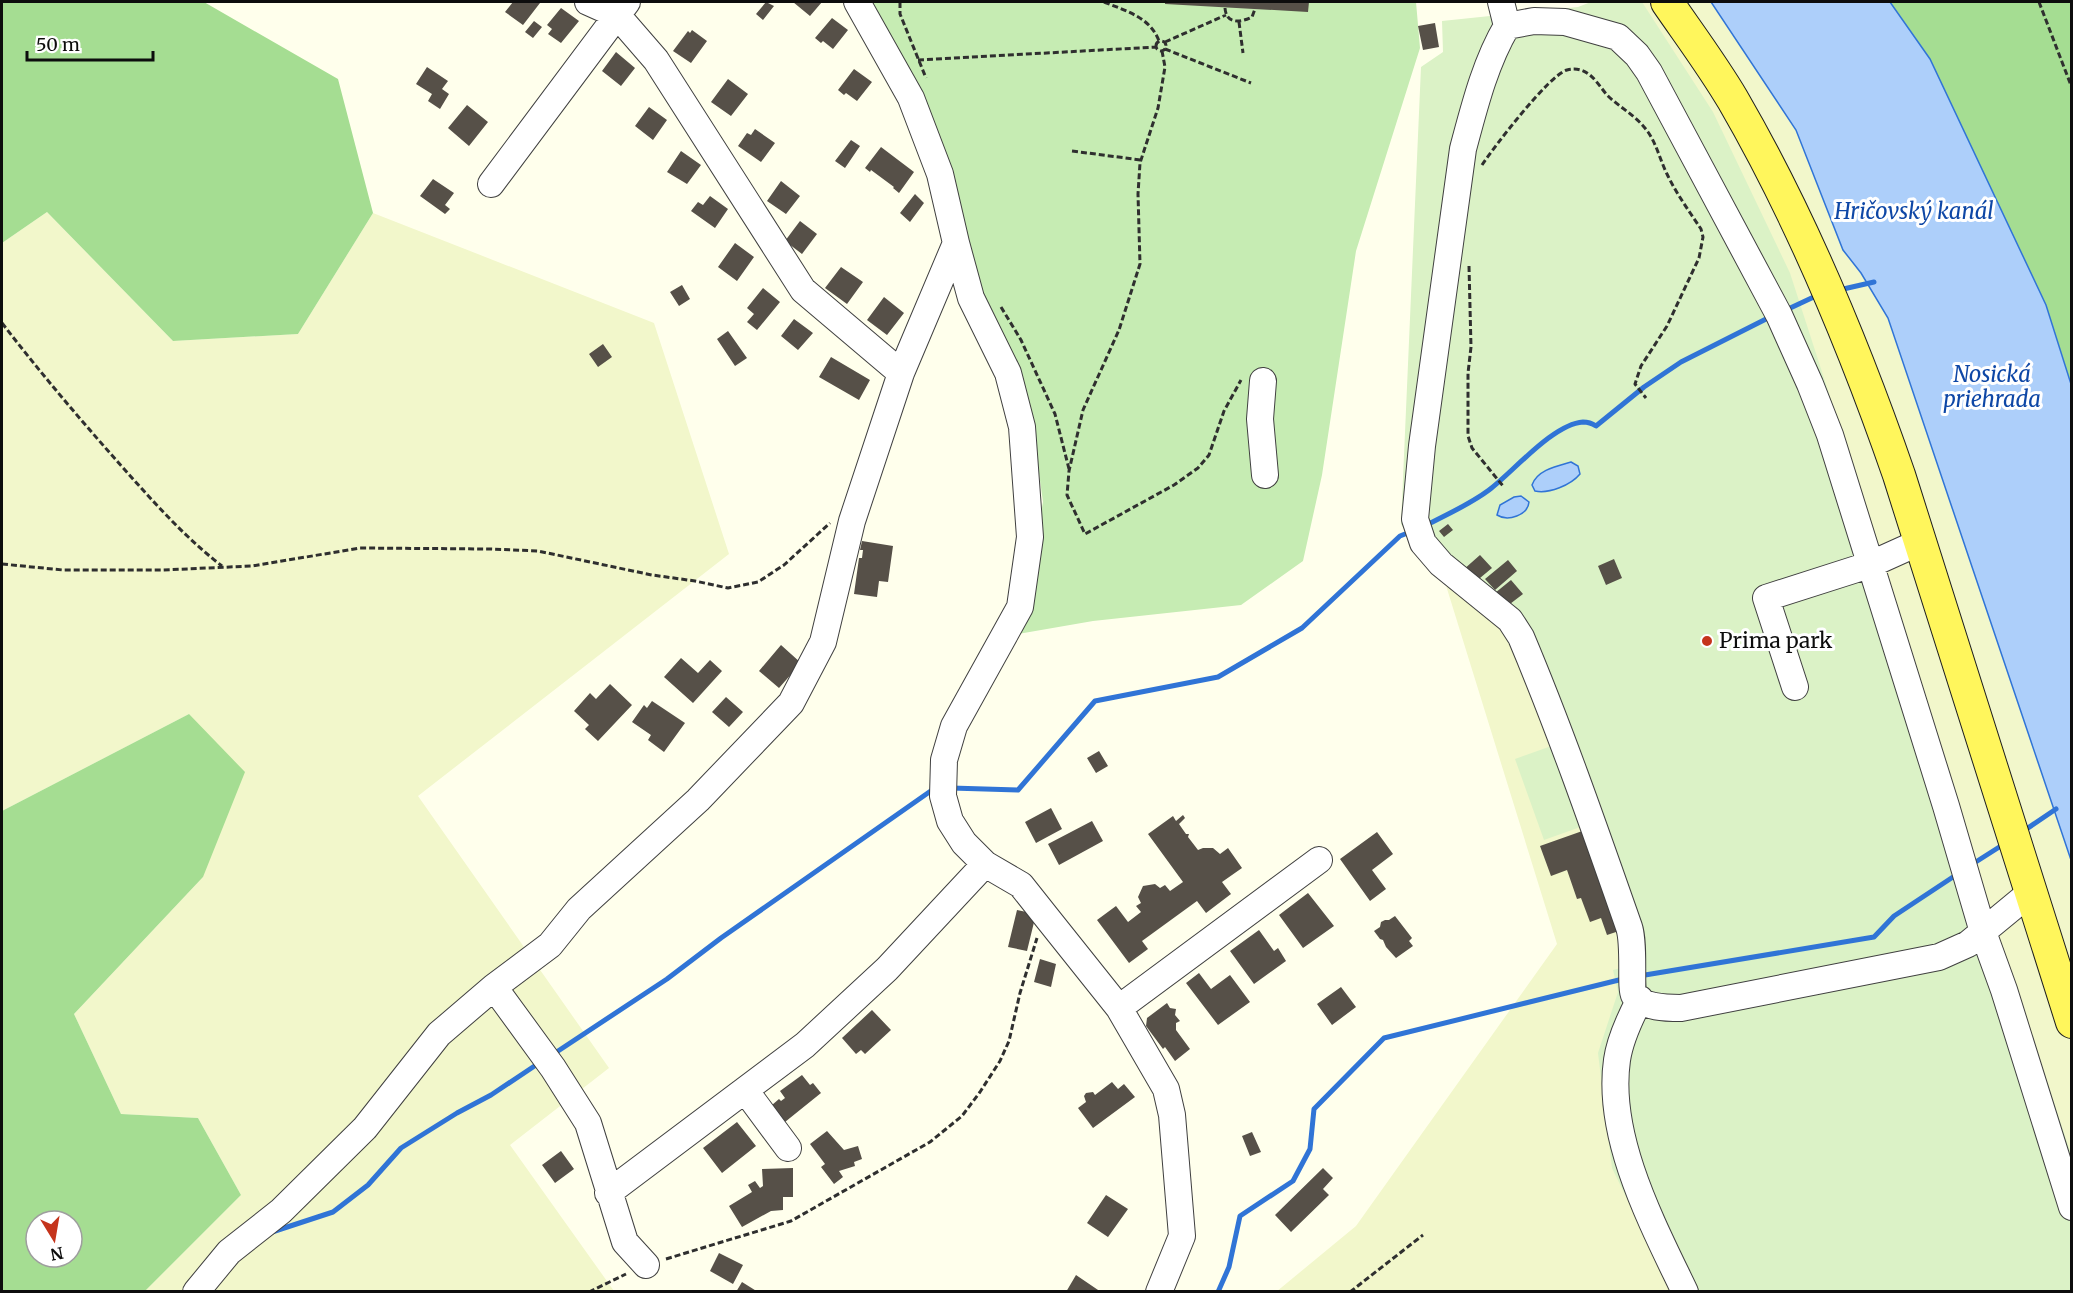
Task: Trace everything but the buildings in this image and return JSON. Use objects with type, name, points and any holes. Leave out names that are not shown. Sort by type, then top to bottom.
[{"type":"main road","points":[[1667,2],[1732,99],[1784,195],[1832,295],[1875,405],[2072,1022]]},
{"type":"street","points":[[588,2],[622,8],[803,290],[901,373]]},
{"type":"street","points":[[857,2],[911,98],[940,174],[971,298],[1008,373],[1022,427],[1030,537],[1020,607],[954,726],[945,760],[943,789],[950,821],[964,843],[985,864],[1021,885],[1119,1008],[1166,1089],[1172,1115],[1182,1236],[1159,1292]]},
{"type":"street","points":[[1501,2],[1508,26]]},
{"type":"street","points":[[491,184],[622,8]]},
{"type":"street","points":[[2031,892],[1983,932],[1968,944],[1939,957],[1723,1001],[1666,1008],[1635,995],[1632,989],[1634,964],[1631,932],[1586,805],[1521,637],[1510,620],[1441,564],[1428,550],[1419,535],[1415,519],[1422,446],[1463,149],[1487,72],[1499,40],[1508,26],[1534,21],[1565,22],[1618,37],[1637,55],[1649,72],[1795,348],[1830,435],[1983,932],[2004,990],[2072,1207]]},
{"type":"street","points":[[196,1292],[229,1251],[281,1211],[365,1128],[439,1034],[494,987],[550,945],[579,909],[698,800],[791,703],[823,642],[852,521],[901,373],[956,243]]},
{"type":"street","points":[[1253,380],[1260,419],[1265,475]]},
{"type":"street","points":[[1795,687],[1766,598],[1869,564],[1920,542]]},
{"type":"street","points":[[1119,1008],[1319,861]]},
{"type":"street","points":[[608,1194],[805,1045],[887,969],[985,864]]},
{"type":"street","points":[[494,987],[547,1060],[588,1123],[608,1194],[625,1242],[646,1265]]},
{"type":"street","points":[[1640,999],[1629,1019],[1618,1057],[1616,1101],[1632,1170],[1647,1210],[1684,1292]]},
{"type":"street","points":[[745,1090],[788,1148]]},
{"type":"path","points":[[900,2],[900,14],[927,82]]},
{"type":"path","points":[[1104,2],[1143,18],[1156,33],[1159,41],[1156,47]]},
{"type":"path","points":[[2039,2],[2072,88]]},
{"type":"path","points":[[1225,8],[1226,15],[1232,21],[1239,22],[1252,17],[1255,9]]},
{"type":"path","points":[[1159,41],[1165,42],[1226,15]]},
{"type":"path","points":[[1239,22],[1244,53]]},
{"type":"path","points":[[1165,42],[1165,67],[1158,108],[1141,160],[1138,194],[1140,264],[1119,330],[1083,410],[1069,471],[1067,495],[1085,534],[1174,485],[1198,468],[1209,455],[1224,411],[1253,380]]},
{"type":"path","points":[[918,60],[1156,47],[1158,50],[1164,50],[1251,83]]},
{"type":"path","points":[[1478,172],[1506,132],[1553,78],[1565,70],[1576,69],[1590,74],[1607,95],[1629,112],[1648,132],[1672,184],[1701,229],[1703,237],[1699,258],[1667,326],[1641,366],[1635,384],[1646,398]]},
{"type":"path","points":[[1072,151],[1141,160]]},
{"type":"path","points":[[1469,260],[1471,347],[1468,373],[1468,436],[1472,448],[1503,486]]},
{"type":"path","points":[[998,304],[1021,340],[1055,414],[1069,471]]},
{"type":"path","points":[[2,323],[80,420],[200,549],[223,567]]},
{"type":"path","points":[[2,564],[63,570],[163,570],[252,566],[360,548],[529,551],[728,588],[758,582],[784,565],[833,521]]},
{"type":"path","points":[[589,1292],[646,1265],[791,1221],[930,1142],[962,1116],[1000,1061],[1009,1041],[1020,993],[1044,914]]},
{"type":"path","points":[[1350,1292],[1423,1235]]},
{"type":"green space","points":[[2,2],[204,2],[338,79],[373,213],[298,334],[173,341],[47,212],[2,243]]},
{"type":"green space","points":[[867,2],[1416,2],[1420,48],[1356,251],[1322,475],[1303,561],[1241,605],[1093,621],[1018,634],[1043,502],[1031,416],[977,292]]},
{"type":"green space","name":"Prima park","points":[[1591,2],[1642,2],[1713,112],[1790,273],[1866,508],[1985,894],[2071,1154],[2071,1291],[1672,1291],[1612,1168],[1598,1053],[1618,992],[1613,970],[1625,967],[1626,930],[1518,659],[1496,623],[1422,557],[1401,524],[1421,67],[1443,52],[1442,21],[1578,7]]},
{"type":"green space","name":"Prima park","points":[[1628,2],[1711,2],[1796,130],[1843,250],[1861,273],[1888,318],[2071,860],[2071,1291],[1276,1292],[1356,1226],[1557,944],[1431,537]]},
{"type":"green space","points":[[1890,2],[2071,2],[2071,384],[2046,305],[1930,59]]},
{"type":"green space","points":[[47,212],[173,341],[298,334],[373,213],[654,323],[729,554],[418,796],[609,1068],[510,1145],[614,1291],[145,1291],[241,1195],[198,1118],[121,1114],[74,1014],[203,877],[189,714],[2,811],[2,243]]},
{"type":"green space","points":[[189,714],[245,772],[203,877],[74,1014],[121,1114],[198,1118],[241,1195],[145,1291],[2,1291],[2,811]]},
{"type":"green space","points":[[1557,744],[1586,825],[1544,840],[1515,759]]},
{"type":"water","points":[[1711,2],[1890,2],[1930,59],[2046,305],[2071,384],[2071,860],[1888,318],[1861,273],[1843,250],[1796,130]]},
{"type":"water","points":[[1571,462],[1578,466],[1580,474],[1576,478],[1553,490],[1535,491],[1532,485],[1538,476],[1548,469]]},
{"type":"water","points":[[1521,496],[1529,502],[1528,507],[1521,514],[1506,518],[1497,515],[1500,505],[1514,497]]},
{"type":"waterway","points":[[1839,290],[1874,282]]},
{"type":"waterway","points":[[1786,310],[1818,295]]},
{"type":"waterway","points":[[1424,526],[1481,495],[1559,431],[1583,422],[1596,426],[1644,387],[1681,362],[1772,316]]},
{"type":"waterway","points":[[951,788],[1018,790],[1095,701],[1218,677],[1302,628],[1400,536],[1405,534]]},
{"type":"waterway","points":[[552,1055],[667,979],[721,938],[935,788]]},
{"type":"waterway","points":[[2022,832],[2056,809]]},
{"type":"waterway","points":[[1971,865],[2004,844]]},
{"type":"waterway","points":[[1639,976],[1874,937],[1894,916],[1959,873]]},
{"type":"waterway","points":[[1218,1292],[1229,1267],[1240,1216],[1293,1181],[1310,1149],[1314,1109],[1384,1038],[1627,978]]},
{"type":"waterway","points":[[272,1232],[333,1212],[368,1185],[401,1148],[491,1095],[539,1063]]},
{"type":"place","name":"Prima park","points":[[1707,641]]},
{"type":"water label","name":"Hričovský kanál","points":[[1914,211]]},
{"type":"water label","name":"Nosická priehrada","points":[[1992,386]]}]
